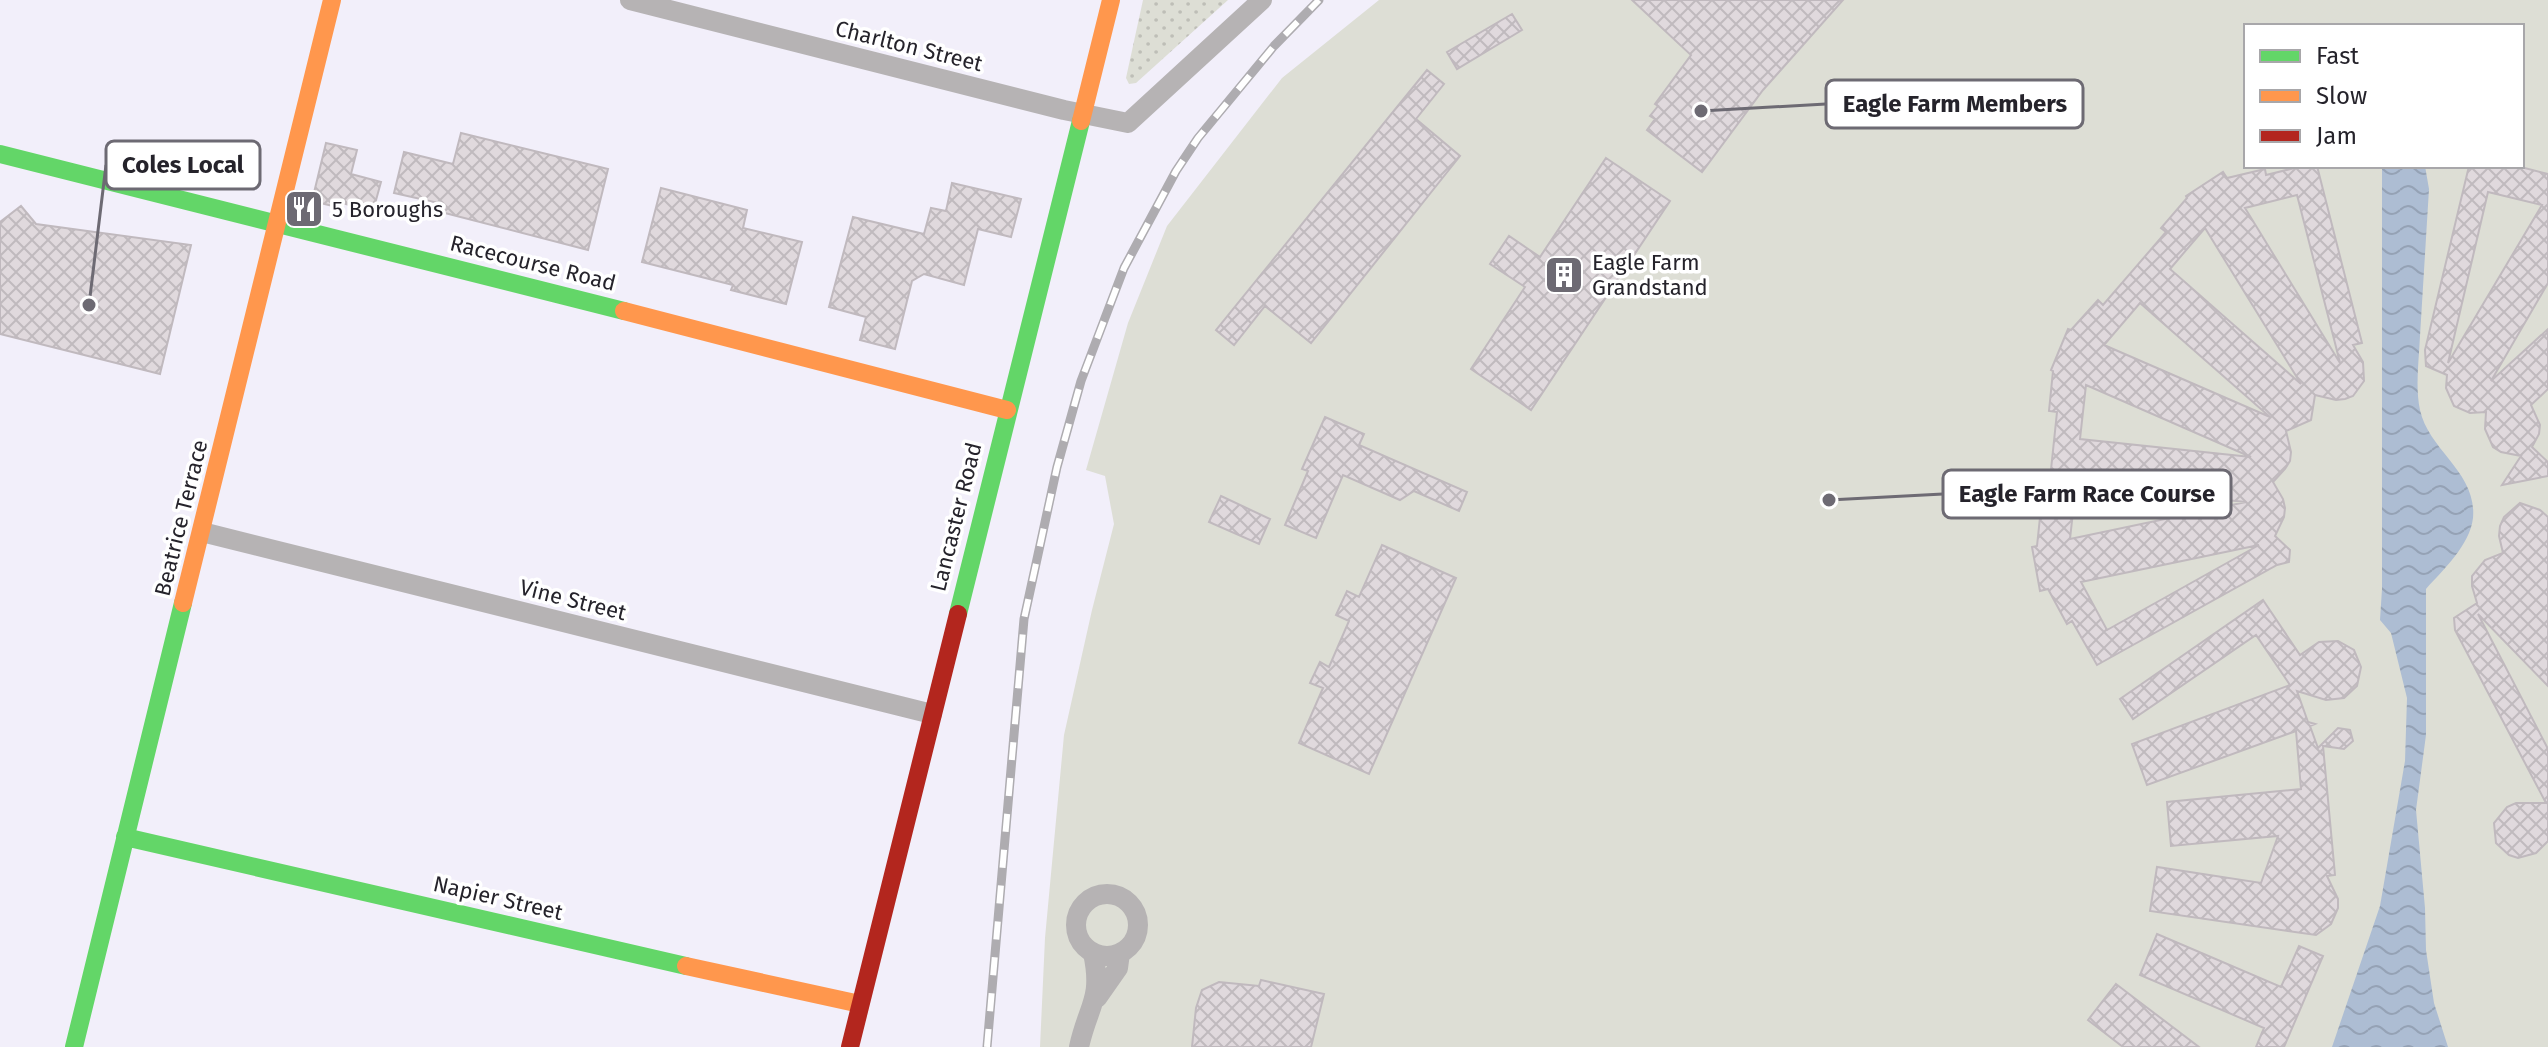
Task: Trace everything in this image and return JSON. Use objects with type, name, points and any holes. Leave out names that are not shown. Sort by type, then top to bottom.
[{"type":"street","name":"Beatrice Terrace","points":[[74,1047],[332,0]]},
{"type":"street","name":"Charlton Street","points":[[630,0],[1128,123],[1262,0]]},
{"type":"street","name":"Lancaster Road","points":[[850,1047],[1111,0]]},
{"type":"street","name":"Racecourse Road","points":[[0,154],[1007,410]]},
{"type":"street","name":"Vine Street","points":[[202,532],[932,714]]},
{"type":"street","name":"Napier Street","points":[[125,837],[860,1004]]},
{"type":"street","points":[[1109,894],[1129,903],[1138,921],[1134,940],[1120,953],[1102,956],[1093,953],[1079,938],[1078,917],[1089,900],[1109,894]]},
{"type":"street","points":[[1079,1047],[1096,999],[1098,983],[1093,953]]},
{"type":"street","points":[[1096,999],[1118,968],[1120,953]]},
{"type":"shaded area","points":[[1143,0],[1228,0],[1136,83],[1129,84],[1126,78]]},
{"type":"shaded area","points":[[1379,0],[2548,0],[2548,1047],[1040,1047],[1045,938],[1064,735],[1114,524],[1105,476],[1086,470],[1128,323],[1167,226],[1282,78]]},
{"type":"water","points":[[2382,168],[2425,168],[2429,189],[2418,373],[2420,410],[2433,438],[2468,487],[2473,518],[2467,538],[2426,589],[2426,735],[2416,810],[2426,950],[2434,1003],[2448,1047],[2332,1047],[2380,906],[2405,761],[2407,698],[2391,633],[2380,620]]},
{"type":"building","points":[[1632,0],[1843,0],[1763,90],[1702,172],[1647,130],[1655,119],[1650,116],[1658,106],[1655,104],[1691,55]]},
{"type":"building","points":[[1512,14],[1522,30],[1457,69],[1447,52]]},
{"type":"building","points":[[1427,70],[1444,84],[1416,119],[1460,156],[1311,343],[1265,306],[1234,345],[1216,330]]},
{"type":"building","points":[[461,133],[608,169],[588,250],[441,212],[443,204],[394,193],[404,152],[453,164]]},
{"type":"building","points":[[326,143],[357,150],[351,174],[381,182],[373,211],[338,202],[337,207],[312,201]]},
{"type":"building","name":"Eagle Farm Grandstand","points":[[1606,158],[1670,201],[1531,410],[1471,369],[1525,287],[1490,264],[1509,236],[1540,257]]},
{"type":"building","points":[[2295,168],[2318,168],[2362,343],[2353,345],[2363,362],[2364,381],[2353,396],[2345,399],[2315,395],[2311,420],[2286,431],[2290,461],[2273,482],[2285,508],[2275,536],[2290,550],[2289,562],[2277,565],[2097,665],[2072,621],[2067,624],[2048,589],[2040,591],[2032,547],[2037,546],[2041,508],[2047,508],[2057,412],[2049,411],[2051,370],[2068,329],[2071,330],[2098,300],[2103,305],[2166,232],[2161,228],[2186,196],[2223,172],[2227,178],[2265,169],[2266,175]],"holes":[[[2297,195],[2340,363],[2245,208]],[[2205,228],[2301,384],[2170,269]],[[2140,303],[2270,417],[2104,345]],[[2086,385],[2251,457],[2080,439]],[[2076,485],[2246,502],[2070,539]],[[2259,545],[2107,630],[2081,582]]]},
{"type":"building","points":[[2469,168],[2524,168],[2548,174],[2548,283],[2491,381],[2548,329],[2548,389],[2531,405],[2540,425],[2532,447],[2548,462],[2548,476],[2502,485],[2521,456],[2493,447],[2485,429],[2486,412],[2470,413],[2454,406],[2446,388],[2447,375],[2426,366],[2425,350]],"holes":[[[2488,192],[2542,205],[2448,363]]]},
{"type":"building","points":[[952,183],[1021,199],[1011,237],[978,229],[964,285],[924,274],[912,281],[895,349],[860,340],[866,317],[829,307],[853,217],[924,234],[931,208],[946,211]]},
{"type":"building","points":[[661,188],[747,210],[743,228],[802,242],[786,304],[731,290],[733,285],[642,262]]},
{"type":"building","points":[[21,206],[36,224],[191,245],[160,374],[0,334],[0,222]]},
{"type":"building","points":[[1325,417],[1364,434],[1359,445],[1467,492],[1459,511],[1414,491],[1400,500],[1343,475],[1316,538],[1285,525],[1308,471],[1302,469]]},
{"type":"building","points":[[1221,496],[1270,519],[1259,544],[1209,522]]},
{"type":"building","points":[[2520,503],[2540,510],[2548,517],[2548,686],[2478,614],[2548,749],[2548,841],[2536,853],[2518,858],[2509,855],[2496,843],[2494,823],[2507,807],[2516,803],[2546,803],[2455,630],[2454,618],[2477,603],[2472,576],[2485,560],[2503,553],[2500,526],[2504,517]]},
{"type":"building","points":[[1382,545],[1456,578],[1369,774],[1299,743],[1323,688],[1310,683],[1320,662],[1329,667],[1349,621],[1336,615],[1347,591],[1359,597]]},
{"type":"building","points":[[2263,600],[2300,655],[2319,642],[2338,641],[2354,650],[2361,667],[2357,686],[2344,698],[2326,700],[2297,691],[2308,722],[2315,724],[2310,726],[2318,748],[2338,728],[2350,730],[2353,741],[2344,749],[2323,746],[2335,875],[2327,876],[2338,899],[2338,908],[2331,924],[2316,935],[2150,911],[2157,867],[2261,883],[2278,836],[2171,846],[2167,802],[2301,789],[2296,731],[2147,785],[2132,744],[2290,685],[2256,635],[2133,719],[2120,699]]},
{"type":"building","points":[[2157,934],[2281,987],[2299,946],[2323,956],[2284,1047],[2256,1047],[2264,1028],[2140,975]]},
{"type":"building","points":[[1261,980],[1324,994],[1311,1047],[1192,1047],[1196,1008],[1202,990],[1219,982],[1259,986]]},
{"type":"building","points":[[2116,984],[2199,1047],[2123,1047],[2088,1020]]},
{"type":"railway","points":[[987,1047],[1024,619],[1057,467],[1081,381],[1124,268],[1176,171],[1198,138],[1274,46],[1319,0]]},
{"type":"traffic: fast","points":[[958,614],[1081,121]]},
{"type":"traffic: fast","points":[[0,154],[624,311]]},
{"type":"traffic: fast","points":[[74,1047],[183,603]]},
{"type":"traffic: fast","points":[[125,837],[686,966]]},
{"type":"traffic: slow","points":[[183,603],[332,0]]},
{"type":"traffic: slow","points":[[1081,121],[1111,0]]},
{"type":"traffic: slow","points":[[624,311],[1007,410]]},
{"type":"traffic: slow","points":[[686,966],[860,1004]]},
{"type":"traffic: jam","points":[[850,1047],[958,614]]},
{"type":"place","name":"Eagle Farm Members","points":[[1701,111]]},
{"type":"place","name":"5 Boroughs","points":[[304,209]]},
{"type":"place","name":"Eagle Farm Grandstand","points":[[1564,275]]},
{"type":"place","name":"Coles Local","points":[[89,305]]},
{"type":"place","name":"Eagle Farm Race Course","points":[[1829,500]]}]
